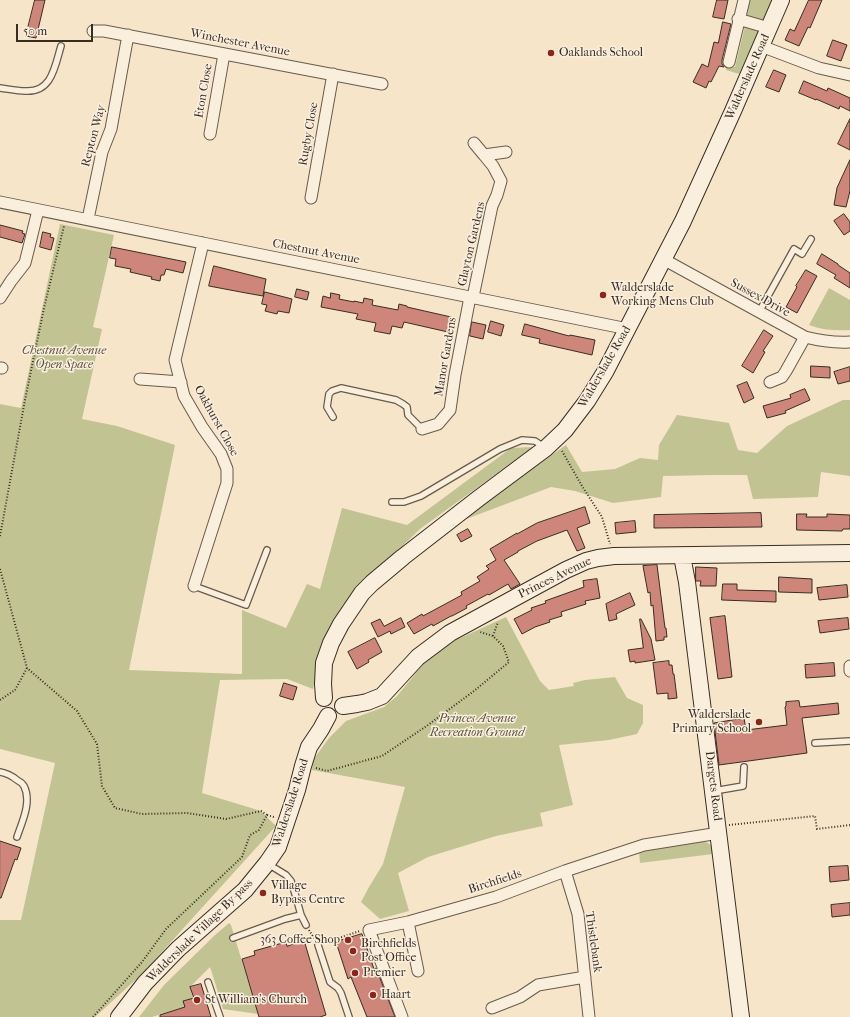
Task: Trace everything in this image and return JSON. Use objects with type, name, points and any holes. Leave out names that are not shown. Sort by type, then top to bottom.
[{"type":"street","name":"Walderslade Road","points":[[729,62],[738,19],[744,0]]},
{"type":"street","name":"Walderslade Road","points":[[324,698],[324,663],[331,643],[341,624],[362,593],[382,574],[478,498],[551,444],[565,430],[587,401],[605,372],[628,329],[692,202],[781,0]]},
{"type":"street","name":"Walderslade Road","points":[[738,19],[769,28]]},
{"type":"street","name":"Winchester Avenue","points":[[93,31],[104,31],[128,35],[382,84]]},
{"type":"street","name":"Repton Way","points":[[88,219],[102,152],[111,129],[128,35]]},
{"type":"street","points":[[761,46],[819,68],[850,74]]},
{"type":"street","name":"Eton Close","points":[[210,134],[224,54]]},
{"type":"street","name":"Rugby Close","points":[[311,198],[333,74]]},
{"type":"street","name":"Glayton Gardens","points":[[472,297],[492,206],[497,196],[501,181],[484,154],[474,143]]},
{"type":"street","points":[[484,154],[506,152]]},
{"type":"street","name":"Chestnut Avenue","points":[[0,202],[628,329]]},
{"type":"street","points":[[0,298],[24,263],[38,210]]},
{"type":"street","name":"Oakhurst Close","points":[[194,586],[227,483],[227,469],[221,454],[184,396],[175,360],[203,243]]},
{"type":"street","name":"Sussex Drive","points":[[663,259],[805,337],[822,341],[850,342]]},
{"type":"street","name":"Manor Gardens","points":[[422,429],[438,424],[450,410],[472,297]]},
{"type":"street","points":[[770,382],[782,378],[805,337]]},
{"type":"street","points":[[140,379],[181,382]]},
{"type":"street","name":"Princes Avenue","points":[[343,706],[362,703],[382,696],[418,657],[450,633],[566,570],[586,561],[614,556],[850,553]]},
{"type":"street","name":"Dargets Road","points":[[682,556],[688,582],[741,1017]]},
{"type":"street","points":[[850,666],[850,671]]},
{"type":"street","points":[[331,695],[338,696],[343,702],[339,715],[335,717],[325,714],[321,708],[324,698],[331,695]]},
{"type":"street","name":"Walderslade Road","points":[[267,863],[278,847],[297,790],[309,747],[322,729],[328,716]]},
{"type":"street","name":"Birchfields","points":[[369,930],[408,922],[496,897],[565,871],[644,845],[718,830]]},
{"type":"street","name":"Walderslade Village By-pass","points":[[119,1017],[145,983],[178,949],[245,890],[267,863]]},
{"type":"street","name":"Thistlebank","points":[[565,871],[578,914],[589,1017]]},
{"type":"street","points":[[408,922],[418,971]]},
{"type":"street","points":[[369,930],[402,1017]]},
{"type":"street","points":[[492,1008],[520,997],[538,985],[585,977]]},
{"type":"lane","points":[[0,88],[27,92],[37,90],[46,85],[52,78],[62,46]]},
{"type":"lane","points":[[759,312],[794,249],[802,254],[811,238]]},
{"type":"lane","points":[[333,418],[327,407],[329,394],[332,391],[341,388],[396,400],[406,407],[408,415],[422,429]]},
{"type":"lane","points":[[392,502],[404,502],[422,496],[500,449],[522,440],[551,444]]},
{"type":"lane","points":[[194,586],[246,605],[267,550]]},
{"type":"lane","points":[[815,744],[850,741]]},
{"type":"lane","points":[[713,791],[743,786],[744,767]]},
{"type":"lane","points":[[0,772],[13,777],[24,785],[28,798],[24,818],[17,838]]},
{"type":"lane","points":[[267,863],[286,875],[290,881],[301,915],[306,925]]},
{"type":"lane","points":[[233,938],[285,919],[301,915]]},
{"type":"lane","points":[[318,945],[330,982],[338,988],[341,993],[349,1017]]},
{"type":"lane","points":[[208,982],[220,1017]]},
{"type":"path","points":[[0,536],[25,400],[44,308],[66,216]]},
{"type":"path","points":[[551,444],[582,486],[602,517],[614,556]]},
{"type":"path","points":[[0,569],[27,668],[77,711],[97,744],[102,786],[115,808],[142,814],[187,814],[226,819],[261,811],[274,817]]},
{"type":"path","points":[[327,771],[382,756],[428,725],[474,691],[508,662],[503,646],[494,636],[478,631]]},
{"type":"path","points":[[0,700],[15,690],[27,668]]},
{"type":"path","points":[[93,1017],[142,962],[166,929],[242,857],[250,835],[259,830],[267,815]]},
{"type":"path","points":[[718,830],[815,816],[817,829],[850,825]]},
{"type":"path","points":[[306,925],[318,945],[360,931],[369,930]]},
{"type":"green space","points":[[750,0],[772,0],[761,24],[746,17]]},
{"type":"green space","points":[[745,26],[760,27],[739,74],[726,70],[726,67],[735,67]]},
{"type":"green space","name":"Chestnut Avenue Open Space","points":[[60,224],[114,235],[93,327],[102,329],[82,419],[117,426],[175,445],[129,670],[242,674],[242,610],[286,628],[307,584],[320,589],[342,508],[407,525],[511,448],[533,447],[420,529],[347,601],[318,664],[313,689],[287,679],[220,680],[202,793],[261,811],[276,826],[142,974],[95,1017],[0,1017],[0,920],[21,920],[55,763],[0,749],[0,404],[21,408]]},
{"type":"green space","points":[[829,288],[850,300],[850,330],[829,330],[809,325]]},
{"type":"green space","points":[[843,400],[850,400],[850,476],[821,472],[818,497],[753,499],[747,475],[663,476],[661,497],[613,503],[575,491],[551,487],[453,524],[566,445],[582,472],[615,469],[640,458],[658,460],[659,445],[677,415],[729,423],[738,450],[757,453],[787,426]]},
{"type":"green space","name":"Princes Avenue Recreation Ground","points":[[506,617],[540,681],[549,690],[574,686],[573,683],[585,680],[615,677],[627,698],[643,705],[643,723],[637,734],[609,740],[559,745],[573,805],[540,813],[543,826],[496,836],[428,857],[398,873],[409,911],[380,919],[361,902],[383,864],[405,787],[312,770],[313,760],[329,738],[346,721],[384,707],[397,696],[425,662],[445,645]]},
{"type":"green space","points":[[702,841],[713,847],[713,854],[640,863],[639,852]]},
{"type":"green space","points":[[229,923],[231,925],[258,1014],[223,1009],[210,967],[190,987],[194,998],[185,1007],[152,1017],[139,1017],[164,985]]},
{"type":"building","points":[[35,0],[45,0],[36,38],[26,36]]},
{"type":"building","points":[[717,0],[728,0],[724,19],[713,17]]},
{"type":"building","points":[[809,0],[822,0],[810,28],[808,27],[799,46],[785,40],[790,29],[794,31]]},
{"type":"building","points":[[723,22],[731,24],[722,60],[724,67],[719,66],[711,82],[709,81],[706,88],[693,82],[702,64],[708,67],[714,42],[718,43]]},
{"type":"building","points":[[833,40],[847,45],[841,61],[827,56]]},
{"type":"building","points":[[774,70],[786,75],[779,92],[766,87]]},
{"type":"building","points":[[804,81],[827,91],[828,88],[850,98],[850,111],[840,106],[839,109],[799,93]]},
{"type":"building","points":[[850,119],[850,150],[838,144]]},
{"type":"building","points":[[850,160],[850,191],[846,207],[834,205],[837,188]]},
{"type":"building","points":[[844,214],[850,222],[850,231],[844,235],[834,221]]},
{"type":"building","points":[[0,225],[23,231],[22,233],[25,234],[22,243],[0,237]]},
{"type":"building","points":[[43,232],[51,234],[50,237],[54,238],[51,250],[40,247]]},
{"type":"building","points":[[112,247],[186,262],[183,273],[166,269],[164,275],[161,275],[160,281],[151,279],[152,277],[130,272],[131,269],[115,266],[116,259],[110,258]]},
{"type":"building","points":[[822,254],[850,273],[850,288],[834,278],[836,275],[817,264]]},
{"type":"building","points":[[214,266],[266,279],[263,296],[209,286]]},
{"type":"building","points":[[806,270],[817,276],[797,313],[786,307]]},
{"type":"building","points":[[297,289],[309,292],[307,300],[295,297]]},
{"type":"building","points":[[265,292],[292,299],[289,313],[278,311],[277,314],[265,311],[267,305],[262,304]]},
{"type":"building","points":[[331,293],[340,295],[339,299],[354,302],[363,303],[364,298],[373,300],[372,305],[398,310],[399,304],[451,317],[448,332],[404,322],[402,328],[392,326],[390,334],[374,331],[376,323],[356,319],[358,314],[321,307],[323,296],[330,298]]},
{"type":"building","points":[[491,321],[504,325],[501,336],[488,332]]},
{"type":"building","points":[[472,322],[486,325],[483,339],[470,336]]},
{"type":"building","points":[[525,324],[569,336],[595,340],[592,355],[539,343],[540,339],[522,335]]},
{"type":"building","points":[[764,330],[773,336],[763,351],[765,352],[753,373],[742,366]]},
{"type":"building","points":[[811,366],[830,367],[830,378],[811,377]]},
{"type":"building","points":[[850,367],[850,381],[838,384],[834,372]]},
{"type":"building","points":[[747,382],[754,398],[744,403],[737,386]]},
{"type":"building","points":[[805,389],[810,400],[785,411],[786,413],[767,418],[763,406],[791,398],[790,395]]},
{"type":"building","points":[[585,507],[590,523],[577,528],[585,548],[577,551],[567,530],[537,541],[504,560],[520,584],[511,589],[508,584],[466,606],[467,608],[452,616],[433,626],[432,624],[414,634],[407,623],[422,614],[423,616],[462,595],[461,592],[480,581],[477,577],[489,569],[486,566],[496,560],[490,549],[537,523]]},
{"type":"building","points":[[761,513],[762,527],[654,528],[654,515]]},
{"type":"building","points":[[797,514],[807,514],[806,517],[827,517],[827,514],[850,515],[850,529],[843,529],[842,531],[797,530]]},
{"type":"building","points":[[635,521],[636,532],[616,534],[615,523]]},
{"type":"building","points":[[468,529],[472,536],[461,542],[457,535]]},
{"type":"building","points":[[657,565],[667,637],[664,637],[664,640],[656,641],[653,605],[651,606],[650,592],[648,593],[643,566]]},
{"type":"building","points":[[696,567],[717,568],[716,586],[700,586],[701,581],[696,581]]},
{"type":"building","points":[[779,577],[812,579],[812,593],[779,592]]},
{"type":"building","points":[[597,579],[600,598],[585,601],[586,604],[561,612],[562,616],[549,620],[550,622],[535,627],[522,634],[514,619],[532,610],[531,608],[546,603],[545,601],[584,587],[583,581]]},
{"type":"building","points":[[723,584],[737,584],[737,590],[776,591],[776,602],[722,600]]},
{"type":"building","points":[[847,585],[848,597],[819,600],[817,588]]},
{"type":"building","points":[[630,593],[635,605],[616,614],[617,619],[609,621],[606,604]]},
{"type":"building","points":[[725,616],[732,677],[718,679],[710,618]]},
{"type":"building","points":[[401,618],[405,627],[391,634],[390,631],[378,637],[371,623],[380,619],[384,626]]},
{"type":"building","points":[[848,618],[849,629],[820,633],[818,621]]},
{"type":"building","points":[[640,619],[651,639],[655,660],[635,663],[635,661],[630,662],[628,650],[643,648]]},
{"type":"building","points":[[375,638],[382,652],[368,660],[369,662],[357,669],[348,652]]},
{"type":"building","points":[[669,661],[669,665],[672,665],[674,674],[677,698],[668,699],[668,693],[657,694],[653,663]]},
{"type":"building","points":[[834,663],[835,676],[806,678],[805,665]]},
{"type":"building","points":[[284,683],[297,687],[293,700],[280,696]]},
{"type":"building","name":"Walderslade Primary School","points":[[799,701],[800,707],[838,703],[839,714],[802,718],[807,753],[719,765],[714,723],[744,718],[746,730],[787,725],[785,707],[786,702]]},
{"type":"building","points":[[0,841],[21,848],[17,860],[15,859],[1,898],[0,898]]},
{"type":"building","points":[[848,866],[849,880],[830,882],[829,867]]},
{"type":"building","points":[[850,903],[850,915],[832,917],[831,905]]},
{"type":"building","points":[[362,934],[374,969],[376,968],[395,1017],[367,1017],[351,977],[348,979],[336,942]]},
{"type":"building","points":[[304,940],[326,1015],[320,1017],[259,1017],[242,959],[255,955],[254,951],[286,942],[287,946]]},
{"type":"building","name":"St William's Church","points":[[201,984],[211,1017],[160,1017],[160,1015],[185,1007],[183,1001],[194,998],[190,987]]},
{"type":"place","name":"Oaklands School","points":[[551,53]]},
{"type":"place","name":"Walderslade Working Mens Club","points":[[603,295]]},
{"type":"place","name":"Walderslade Primary School","points":[[759,722]]},
{"type":"place","name":"Village Bypass Centre","points":[[263,893]]},
{"type":"place","name":"363 Coffee Shop","points":[[348,940]]},
{"type":"place","name":"Birchfields Post Office","points":[[353,951]]},
{"type":"place","name":"Premier","points":[[355,973]]},
{"type":"place","name":"Haart","points":[[373,995]]},
{"type":"place","name":"St William's Church","points":[[197,1000]]}]
